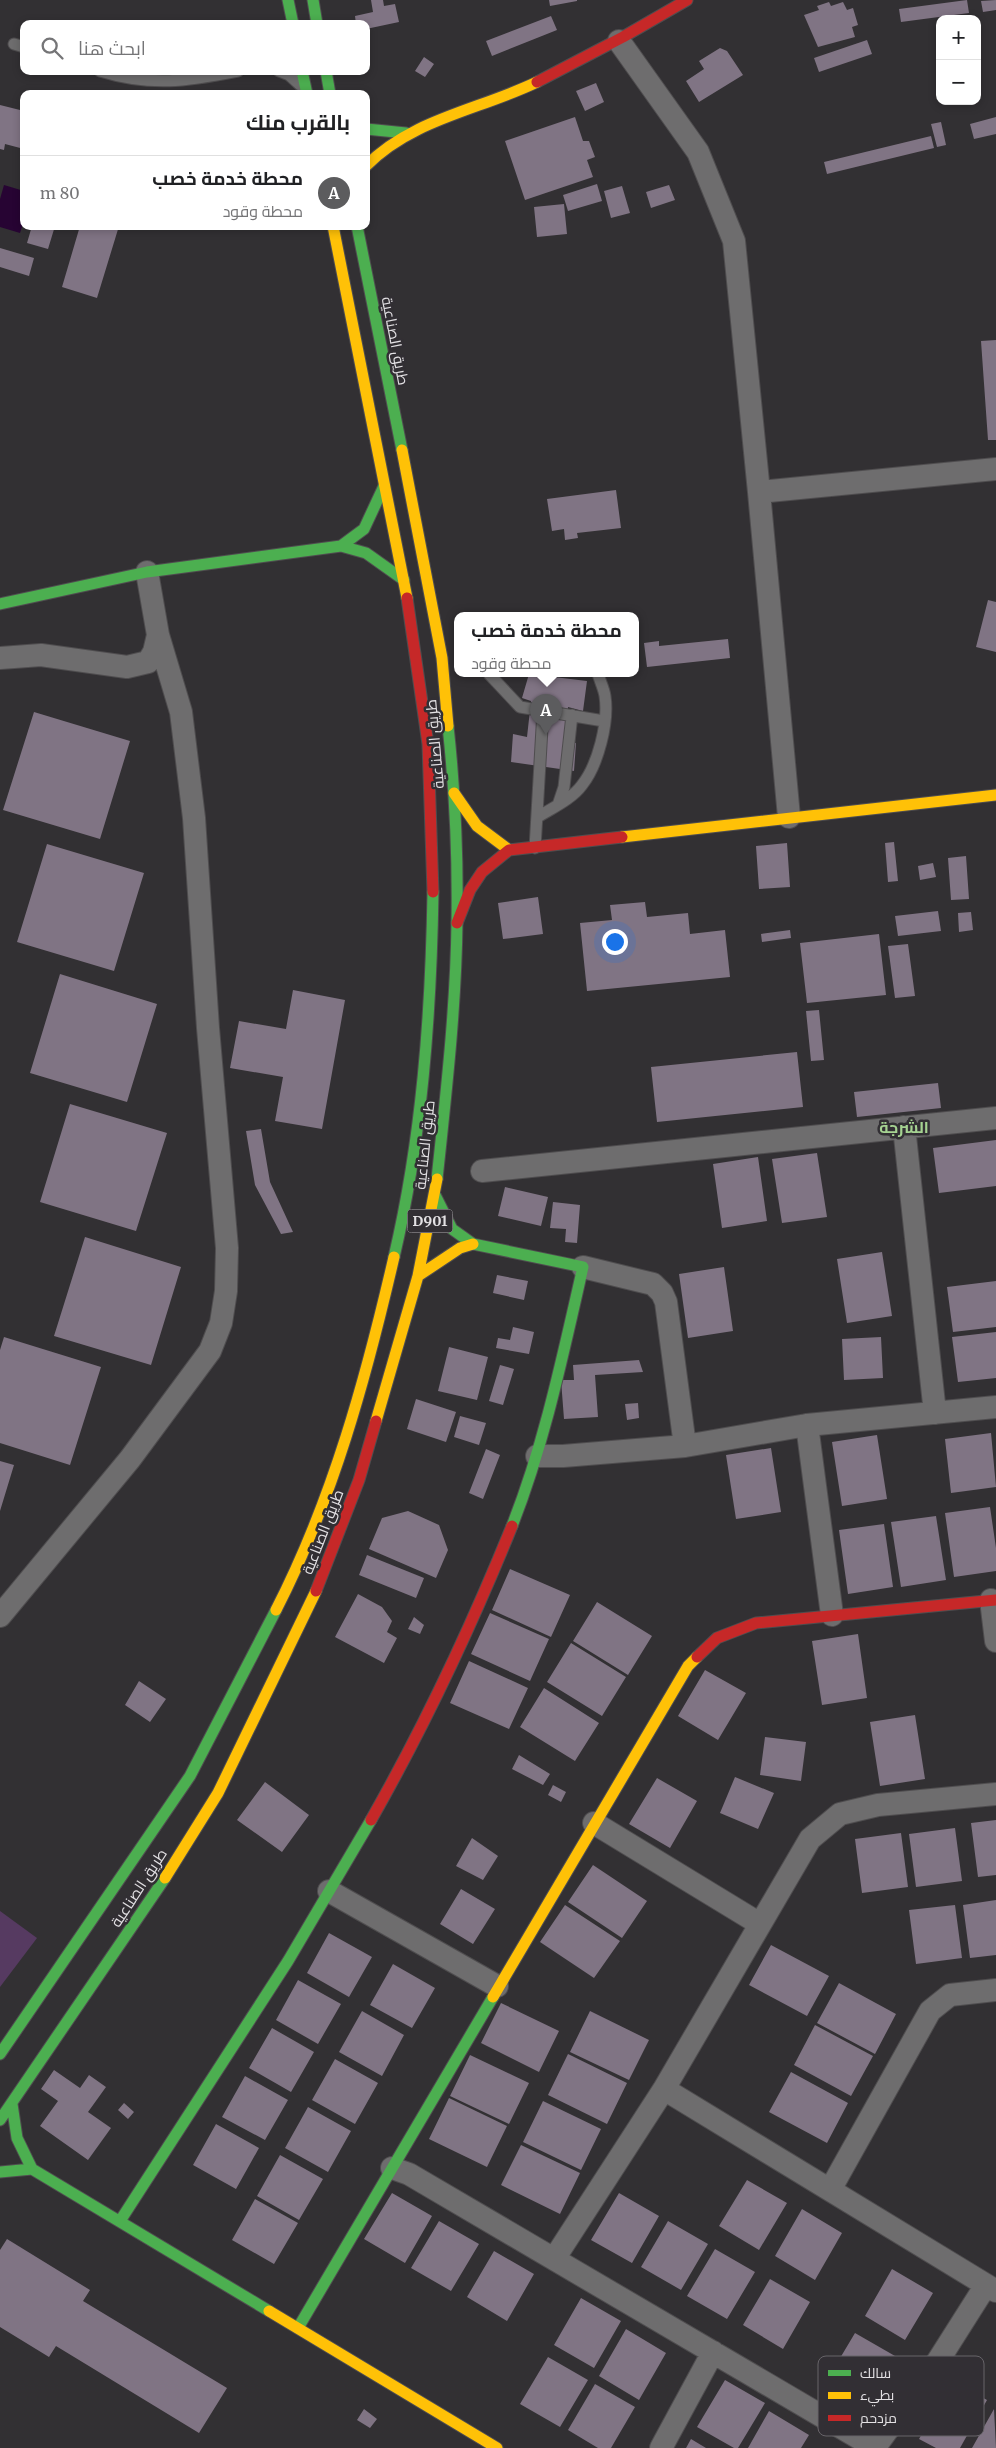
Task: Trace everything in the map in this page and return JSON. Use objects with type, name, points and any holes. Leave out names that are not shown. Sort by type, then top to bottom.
[{"type":"main road","points":[[288,0],[292,20]]},
{"type":"main road","points":[[313,0],[316,20]]},
{"type":"main road","points":[[370,162],[383,148],[406,132],[512,94],[619,41],[687,0]]},
{"type":"main road","points":[[303,75],[306,90]]},
{"type":"main road","points":[[327,75],[329,90]]},
{"type":"main road","points":[[370,130],[380,132],[406,132]]},
{"type":"main road","name":"طريق الصناعية","points":[[0,2054],[195,1767],[296,1572],[335,1473],[374,1346],[405,1212],[426,1063],[432,933],[433,854],[428,744],[404,580],[334,230]]},
{"type":"main road","name":"طريق الصناعية","points":[[0,2120],[155,1893],[218,1793],[261,1708],[320,1582],[359,1480],[418,1276],[435,1195],[449,1064],[457,923],[454,793],[442,658],[426,567],[358,230]]},
{"type":"main road","points":[[341,546],[364,529],[384,486]]},
{"type":"main road","points":[[0,604],[147,572],[341,546],[366,553],[404,580]]},
{"type":"main road","points":[[454,793],[463,811],[476,826],[509,850]]},
{"type":"main road","points":[[457,923],[466,899],[483,868],[495,857],[509,850],[996,795]]},
{"type":"main road","points":[[120,2221],[217,2073],[330,1891],[397,1771],[460,1651],[521,1503],[537,1456],[583,1267],[473,1244],[452,1228],[435,1195]]},
{"type":"main road","points":[[418,1276],[460,1248],[473,1244]]},
{"type":"main road","points":[[298,2328],[497,1986],[688,1666],[718,1638],[756,1623],[994,1600]]},
{"type":"main road","points":[[12,2104],[13,2125],[17,2143],[32,2170],[497,2448]]},
{"type":"main road","points":[[0,2172],[32,2170]]},
{"type":"street","points":[[619,41],[698,152],[734,241],[789,817]]},
{"type":"street","points":[[759,492],[996,469]]},
{"type":"street","points":[[0,1616],[130,1459],[210,1351],[221,1323],[226,1291],[227,1248],[208,1028],[194,818],[181,712],[158,634],[147,572]]},
{"type":"street","points":[[0,658],[40,655],[127,667],[148,662],[154,652],[158,634]]},
{"type":"street","points":[[996,795],[996,801]]},
{"type":"street","points":[[482,1171],[996,1118]]},
{"type":"street","points":[[904,1127],[935,1413]]},
{"type":"street","points":[[583,1267],[653,1284],[662,1292],[666,1302],[685,1446]]},
{"type":"street","points":[[537,1456],[563,1456],[685,1446],[807,1425],[996,1407]]},
{"type":"street","points":[[807,1425],[832,1616]]},
{"type":"street","points":[[994,1600],[996,1641]]},
{"type":"street","points":[[554,2259],[664,2089],[810,1839],[840,1814],[878,1805],[996,1794]]},
{"type":"street","points":[[594,1823],[760,1924]]},
{"type":"street","points":[[330,1891],[497,1986]]},
{"type":"street","points":[[830,2190],[930,2011],[950,1995],[996,1990]]},
{"type":"street","points":[[664,2089],[991,2288],[942,2356]]},
{"type":"street","points":[[392,2168],[409,2174],[818,2414]]},
{"type":"street","points":[[661,2448],[713,2352]]},
{"type":"street","points":[[855,2436],[875,2448],[884,2436]]},
{"type":"lane","points":[[116,75],[144,82],[184,82],[218,75]]},
{"type":"lane","points":[[289,75],[304,90]]},
{"type":"lane","points":[[442,658],[454,660]]},
{"type":"lane","points":[[492,677],[520,706],[604,721]]},
{"type":"lane","points":[[538,817],[558,805],[581,787],[599,751],[604,721],[605,695],[599,677]]},
{"type":"lane","points":[[535,848],[544,710]]},
{"type":"lane","points":[[558,805],[564,787],[572,715]]},
{"type":"shaded area","points":[[4,185],[20,190],[20,233],[0,227],[0,199]]},
{"type":"shaded area","points":[[0,1911],[37,1938],[0,1987]]},
{"type":"building","points":[[371,0],[383,0],[384,6],[395,4],[399,22],[370,28],[370,20],[356,20],[355,16],[373,12]]},
{"type":"building","points":[[549,0],[577,0],[577,1],[550,6]]},
{"type":"building","points":[[967,0],[969,13],[936,15],[936,17],[901,22],[899,9]]},
{"type":"building","points":[[996,0],[996,10],[983,12],[981,1]]},
{"type":"building","points":[[829,2],[831,6],[843,2],[847,10],[853,8],[858,25],[852,27],[855,37],[818,47],[804,15],[819,10],[817,6]]},
{"type":"building","points":[[551,16],[557,30],[492,56],[486,41]]},
{"type":"building","points":[[867,40],[872,54],[819,72],[814,58]]},
{"type":"building","points":[[720,48],[727,51],[743,75],[699,102],[686,81],[704,69],[699,61]]},
{"type":"building","points":[[424,57],[434,64],[425,77],[415,71]]},
{"type":"building","points":[[596,83],[604,102],[585,111],[576,91]]},
{"type":"building","points":[[0,105],[20,110],[20,148],[5,144],[4,150],[0,149]]},
{"type":"building","points":[[575,117],[583,141],[589,141],[595,157],[587,160],[593,177],[525,200],[505,141]]},
{"type":"building","points":[[996,117],[996,134],[974,139],[970,124]]},
{"type":"building","points":[[941,122],[946,145],[937,147],[931,124]]},
{"type":"building","points":[[931,136],[934,148],[827,174],[824,162]]},
{"type":"building","points":[[597,184],[602,201],[568,211],[563,195]]},
{"type":"building","points":[[669,185],[675,200],[651,208],[646,192]]},
{"type":"building","points":[[622,186],[630,213],[611,218],[604,191]]},
{"type":"building","points":[[564,204],[567,234],[537,237],[534,207]]},
{"type":"building","points":[[31,230],[54,230],[48,249],[27,243]]},
{"type":"building","points":[[79,230],[118,230],[97,298],[62,287]]},
{"type":"building","points":[[0,248],[34,258],[29,276],[0,267]]},
{"type":"building","points":[[996,340],[996,440],[988,440],[981,341]]},
{"type":"building","points":[[616,490],[621,528],[577,533],[578,538],[565,540],[564,529],[552,531],[547,499]]},
{"type":"building","points":[[988,600],[996,602],[996,652],[976,647]]},
{"type":"building","points":[[728,639],[730,658],[647,667],[644,643],[659,641],[659,646]]},
{"type":"building","points":[[528,677],[554,677],[587,681],[583,711],[568,707],[565,742],[576,743],[574,771],[511,762],[513,734],[527,737],[531,701],[522,698]]},
{"type":"building","points":[[34,712],[130,741],[100,839],[3,810]]},
{"type":"building","points":[[894,842],[898,881],[888,882],[885,843]]},
{"type":"building","points":[[787,843],[790,887],[759,889],[756,846]]},
{"type":"building","points":[[47,844],[144,873],[114,971],[17,942]]},
{"type":"building","points":[[966,856],[969,899],[951,900],[948,858]]},
{"type":"building","points":[[933,863],[936,877],[920,880],[918,866]]},
{"type":"building","points":[[538,897],[543,934],[503,939],[498,903]]},
{"type":"building","points":[[645,902],[647,917],[688,913],[690,934],[725,930],[730,977],[587,991],[580,923],[612,920],[610,905]]},
{"type":"building","points":[[938,911],[941,931],[898,936],[895,916]]},
{"type":"building","points":[[971,912],[973,930],[959,932],[958,913]]},
{"type":"building","points":[[790,930],[791,938],[762,942],[761,934]]},
{"type":"building","points":[[879,934],[886,995],[807,1003],[800,943]]},
{"type":"building","points":[[908,944],[915,996],[895,998],[888,946]]},
{"type":"building","points":[[60,974],[157,1004],[127,1102],[30,1073]]},
{"type":"building","points":[[293,990],[345,1000],[322,1129],[275,1121],[283,1077],[230,1068],[239,1021],[286,1029]]},
{"type":"building","points":[[819,1010],[824,1060],[811,1061],[806,1011]]},
{"type":"building","points":[[797,1052],[803,1107],[657,1122],[651,1067]]},
{"type":"building","points":[[938,1083],[941,1108],[857,1117],[854,1092]]},
{"type":"building","points":[[70,1104],[167,1133],[136,1231],[40,1202]]},
{"type":"building","points":[[261,1129],[270,1182],[293,1232],[281,1234],[255,1185],[246,1131]]},
{"type":"building","points":[[996,1140],[996,1186],[939,1193],[933,1148]]},
{"type":"building","points":[[817,1153],[827,1217],[782,1223],[772,1159]]},
{"type":"building","points":[[758,1157],[767,1221],[722,1228],[713,1164]]},
{"type":"building","points":[[505,1187],[548,1197],[541,1226],[498,1216]]},
{"type":"building","points":[[553,1202],[580,1205],[577,1243],[565,1242],[566,1229],[550,1228]]},
{"type":"building","points":[[85,1237],[181,1267],[151,1365],[54,1336]]},
{"type":"building","points":[[882,1252],[892,1316],[847,1323],[837,1259]]},
{"type":"building","points":[[724,1267],[733,1331],[688,1338],[679,1274]]},
{"type":"building","points":[[497,1275],[528,1281],[524,1300],[493,1293]]},
{"type":"building","points":[[996,1281],[996,1327],[953,1332],[947,1287]]},
{"type":"building","points":[[513,1327],[534,1332],[529,1354],[496,1348],[498,1338],[510,1340]]},
{"type":"building","points":[[996,1332],[996,1378],[958,1382],[952,1337]]},
{"type":"building","points":[[4,1337],[101,1367],[70,1465],[0,1443],[0,1350]]},
{"type":"building","points":[[881,1337],[883,1378],[844,1380],[842,1339]]},
{"type":"building","points":[[449,1347],[488,1357],[477,1400],[438,1391]]},
{"type":"building","points":[[639,1360],[643,1372],[595,1375],[598,1417],[564,1419],[561,1380],[574,1380],[573,1365]]},
{"type":"building","points":[[500,1365],[514,1369],[503,1405],[489,1401]]},
{"type":"building","points":[[416,1399],[456,1412],[446,1442],[407,1429]]},
{"type":"building","points":[[638,1403],[639,1418],[627,1420],[625,1404]]},
{"type":"building","points":[[460,1416],[486,1423],[479,1445],[454,1437]]},
{"type":"building","points":[[991,1433],[996,1487],[951,1493],[945,1439]]},
{"type":"building","points":[[877,1435],[887,1499],[842,1506],[832,1442]]},
{"type":"building","points":[[771,1448],[781,1512],[736,1519],[726,1455]]},
{"type":"building","points":[[486,1449],[500,1455],[483,1499],[469,1493]]},
{"type":"building","points":[[0,1461],[14,1465],[0,1511]]},
{"type":"building","points":[[990,1507],[996,1548],[996,1571],[954,1577],[945,1513]]},
{"type":"building","points":[[408,1511],[439,1525],[448,1550],[436,1578],[369,1549],[382,1518]]},
{"type":"building","points":[[936,1516],[946,1580],[901,1587],[891,1522]]},
{"type":"building","points":[[884,1524],[893,1587],[848,1594],[839,1530]]},
{"type":"building","points":[[367,1555],[424,1578],[416,1598],[359,1575]]},
{"type":"building","points":[[510,1569],[570,1595],[551,1637],[492,1610]]},
{"type":"building","points":[[358,1594],[382,1607],[392,1621],[387,1632],[397,1638],[384,1663],[335,1637]]},
{"type":"building","points":[[597,1602],[652,1636],[628,1675],[573,1641]]},
{"type":"building","points":[[490,1613],[549,1639],[530,1681],[471,1654]]},
{"type":"building","points":[[414,1617],[424,1625],[420,1634],[408,1629]]},
{"type":"building","points":[[858,1634],[867,1698],[822,1705],[812,1641]]},
{"type":"building","points":[[571,1643],[626,1677],[602,1716],[547,1682]]},
{"type":"building","points":[[469,1661],[528,1688],[509,1729],[450,1703]]},
{"type":"building","points":[[705,1670],[746,1693],[718,1740],[678,1716]]},
{"type":"building","points":[[139,1681],[166,1699],[150,1722],[125,1705]]},
{"type":"building","points":[[544,1688],[599,1723],[575,1761],[520,1727]]},
{"type":"building","points":[[915,1715],[925,1779],[880,1786],[870,1722]]},
{"type":"building","points":[[765,1737],[806,1742],[801,1781],[760,1775]]},
{"type":"building","points":[[519,1755],[550,1774],[543,1785],[512,1769]]},
{"type":"building","points":[[735,1777],[774,1793],[758,1829],[720,1813]]},
{"type":"building","points":[[657,1778],[697,1801],[670,1848],[629,1824]]},
{"type":"building","points":[[265,1782],[309,1815],[282,1852],[237,1820]]},
{"type":"building","points":[[553,1785],[566,1792],[561,1802],[548,1795]]},
{"type":"building","points":[[996,1820],[996,1875],[978,1877],[971,1823]]},
{"type":"building","points":[[955,1828],[962,1881],[916,1887],[909,1834]]},
{"type":"building","points":[[901,1833],[908,1887],[862,1893],[855,1839]]},
{"type":"building","points":[[472,1838],[498,1856],[483,1880],[456,1866]]},
{"type":"building","points":[[593,1865],[647,1901],[622,1938],[568,1902]]},
{"type":"building","points":[[461,1889],[495,1909],[473,1944],[440,1924]]},
{"type":"building","points":[[996,1900],[996,1955],[970,1958],[963,1905]]},
{"type":"building","points":[[565,1905],[620,1941],[594,1978],[540,1942]]},
{"type":"building","points":[[955,1905],[962,1958],[916,1964],[909,1910]]},
{"type":"building","points":[[329,1933],[372,1957],[349,1997],[307,1973]]},
{"type":"building","points":[[771,1945],[829,1976],[807,2016],[749,1985]]},
{"type":"building","points":[[393,1964],[435,1988],[412,2028],[370,2005]]},
{"type":"building","points":[[298,1980],[341,2004],[318,2044],[276,2020]]},
{"type":"building","points":[[839,1983],[896,2014],[875,2054],[817,2023]]},
{"type":"building","points":[[501,2003],[559,2031],[539,2072],[481,2043]]},
{"type":"building","points":[[362,2011],[404,2035],[382,2076],[339,2052]]},
{"type":"building","points":[[590,2011],[649,2040],[629,2080],[570,2052]]},
{"type":"building","points":[[815,2025],[873,2056],[851,2096],[794,2065]]},
{"type":"building","points":[[272,2028],[314,2052],[291,2092],[249,2068]]},
{"type":"building","points":[[568,2054],[627,2083],[607,2124],[548,2095]]},
{"type":"building","points":[[470,2055],[529,2083],[509,2124],[450,2096]]},
{"type":"building","points":[[335,2059],[378,2083],[355,2124],[312,2100]]},
{"type":"building","points":[[54,2070],[80,2088],[89,2075],[106,2087],[88,2112],[111,2128],[88,2160],[40,2126],[58,2101],[41,2089]]},
{"type":"building","points":[[791,2072],[848,2103],[827,2143],[769,2112]]},
{"type":"building","points":[[245,2076],[288,2100],[265,2140],[222,2117]]},
{"type":"building","points":[[449,2098],[507,2126],[487,2167],[429,2139]]},
{"type":"building","points":[[543,2101],[601,2129],[581,2170],[523,2142]]},
{"type":"building","points":[[124,2103],[134,2112],[128,2119],[118,2110]]},
{"type":"building","points":[[308,2107],[351,2131],[328,2172],[285,2148]]},
{"type":"building","points":[[216,2124],[259,2148],[236,2189],[193,2165]]},
{"type":"building","points":[[521,2145],[580,2173],[560,2214],[501,2185]]},
{"type":"building","points":[[280,2155],[323,2179],[299,2220],[257,2196]]},
{"type":"building","points":[[747,2180],[787,2203],[759,2250],[719,2226]]},
{"type":"building","points":[[392,2193],[432,2216],[405,2263],[364,2239]]},
{"type":"building","points":[[619,2193],[659,2216],[632,2263],[591,2240]]},
{"type":"building","points":[[255,2199],[298,2223],[274,2264],[232,2240]]},
{"type":"building","points":[[802,2209],[842,2233],[815,2280],[775,2256]]},
{"type":"building","points":[[439,2221],[479,2244],[451,2291],[411,2268]]},
{"type":"building","points":[[668,2221],[708,2244],[681,2290],[641,2267]]},
{"type":"building","points":[[7,2239],[90,2290],[83,2301],[227,2388],[199,2433],[56,2346],[49,2357],[0,2327],[0,2250]]},
{"type":"building","points":[[715,2249],[755,2272],[727,2319],[687,2296]]},
{"type":"building","points":[[494,2251],[534,2274],[507,2321],[467,2297]]},
{"type":"building","points":[[892,2269],[933,2293],[905,2340],[865,2316]]},
{"type":"building","points":[[770,2279],[810,2302],[783,2349],[743,2325]]},
{"type":"building","points":[[581,2298],[621,2321],[594,2368],[554,2345]]},
{"type":"building","points":[[626,2329],[666,2353],[639,2400],[599,2376]]},
{"type":"building","points":[[855,2333],[895,2356],[841,2356]]},
{"type":"building","points":[[548,2357],[588,2380],[560,2427],[520,2404]]},
{"type":"building","points":[[725,2380],[765,2403],[738,2448],[734,2448],[697,2427]]},
{"type":"building","points":[[595,2384],[635,2407],[611,2448],[598,2448],[568,2430]]},
{"type":"building","points":[[364,2409],[377,2419],[370,2428],[357,2420]]},
{"type":"building","points":[[994,2409],[996,2448],[972,2448],[979,2436],[984,2436],[984,2427]]},
{"type":"building","points":[[769,2411],[809,2435],[801,2448],[748,2448]]},
{"type":"building","points":[[921,2436],[967,2436],[960,2448],[936,2448],[919,2439]]},
{"type":"building","points":[[691,2439],[706,2448],[686,2448]]},
{"type":"traffic: fast","points":[[288,0],[292,20]]},
{"type":"traffic: fast","points":[[313,0],[316,20]]},
{"type":"traffic: fast","points":[[303,75],[306,90]]},
{"type":"traffic: fast","points":[[327,75],[329,90]]},
{"type":"traffic: fast","points":[[370,129],[406,133]]},
{"type":"traffic: fast","points":[[358,230],[402,450]]},
{"type":"traffic: fast","points":[[341,546],[364,529],[384,486]]},
{"type":"traffic: fast","points":[[0,604],[147,572],[341,546],[366,553],[404,580]]},
{"type":"traffic: fast","points":[[437,1179],[450,1051],[456,954],[456,849],[448,726]]},
{"type":"traffic: fast","points":[[394,1257],[412,1167],[423,1076],[430,984],[433,892]]},
{"type":"traffic: fast","points":[[435,1195],[452,1229],[473,1244],[583,1267],[544,1430],[512,1526]]},
{"type":"traffic: fast","points":[[0,2054],[190,1776],[276,1610]]},
{"type":"traffic: fast","points":[[120,2221],[288,1961],[371,1820]]},
{"type":"traffic: fast","points":[[0,2120],[165,1878]]},
{"type":"traffic: fast","points":[[298,2328],[493,1997]]},
{"type":"traffic: fast","points":[[12,2104],[17,2138],[32,2169],[269,2311]]},
{"type":"traffic: fast","points":[[0,2172],[32,2169]]},
{"type":"traffic: slow","points":[[370,162],[384,150],[425,126],[537,82]]},
{"type":"traffic: slow","points":[[334,230],[407,598]]},
{"type":"traffic: slow","points":[[402,450],[442,658],[448,726]]},
{"type":"traffic: slow","points":[[454,793],[477,826],[509,850]]},
{"type":"traffic: slow","points":[[622,837],[996,795]]},
{"type":"traffic: slow","points":[[376,1421],[418,1276],[437,1179]]},
{"type":"traffic: slow","points":[[418,1276],[460,1248],[473,1244]]},
{"type":"traffic: slow","points":[[276,1610],[315,1525],[346,1437],[372,1348],[394,1257]]},
{"type":"traffic: slow","points":[[165,1878],[218,1793],[316,1591]]},
{"type":"traffic: slow","points":[[493,1997],[688,1666],[697,1657]]},
{"type":"traffic: slow","points":[[269,2311],[497,2448]]},
{"type":"traffic: jam","points":[[537,82],[623,37],[687,0]]},
{"type":"traffic: jam","points":[[407,598],[428,744],[433,892]]},
{"type":"traffic: jam","points":[[457,923],[470,890],[482,872],[509,850],[622,837]]},
{"type":"traffic: jam","points":[[316,1591],[359,1480],[376,1421]]},
{"type":"traffic: jam","points":[[371,1820],[410,1748],[446,1675],[512,1526]]},
{"type":"traffic: jam","points":[[697,1657],[717,1638],[756,1623],[996,1600]]},
{"type":"place","name":"محطة خدمة خصب","points":[[546,735]]},
{"type":"district","name":"الشرجة","points":[[904,1127]]}]
